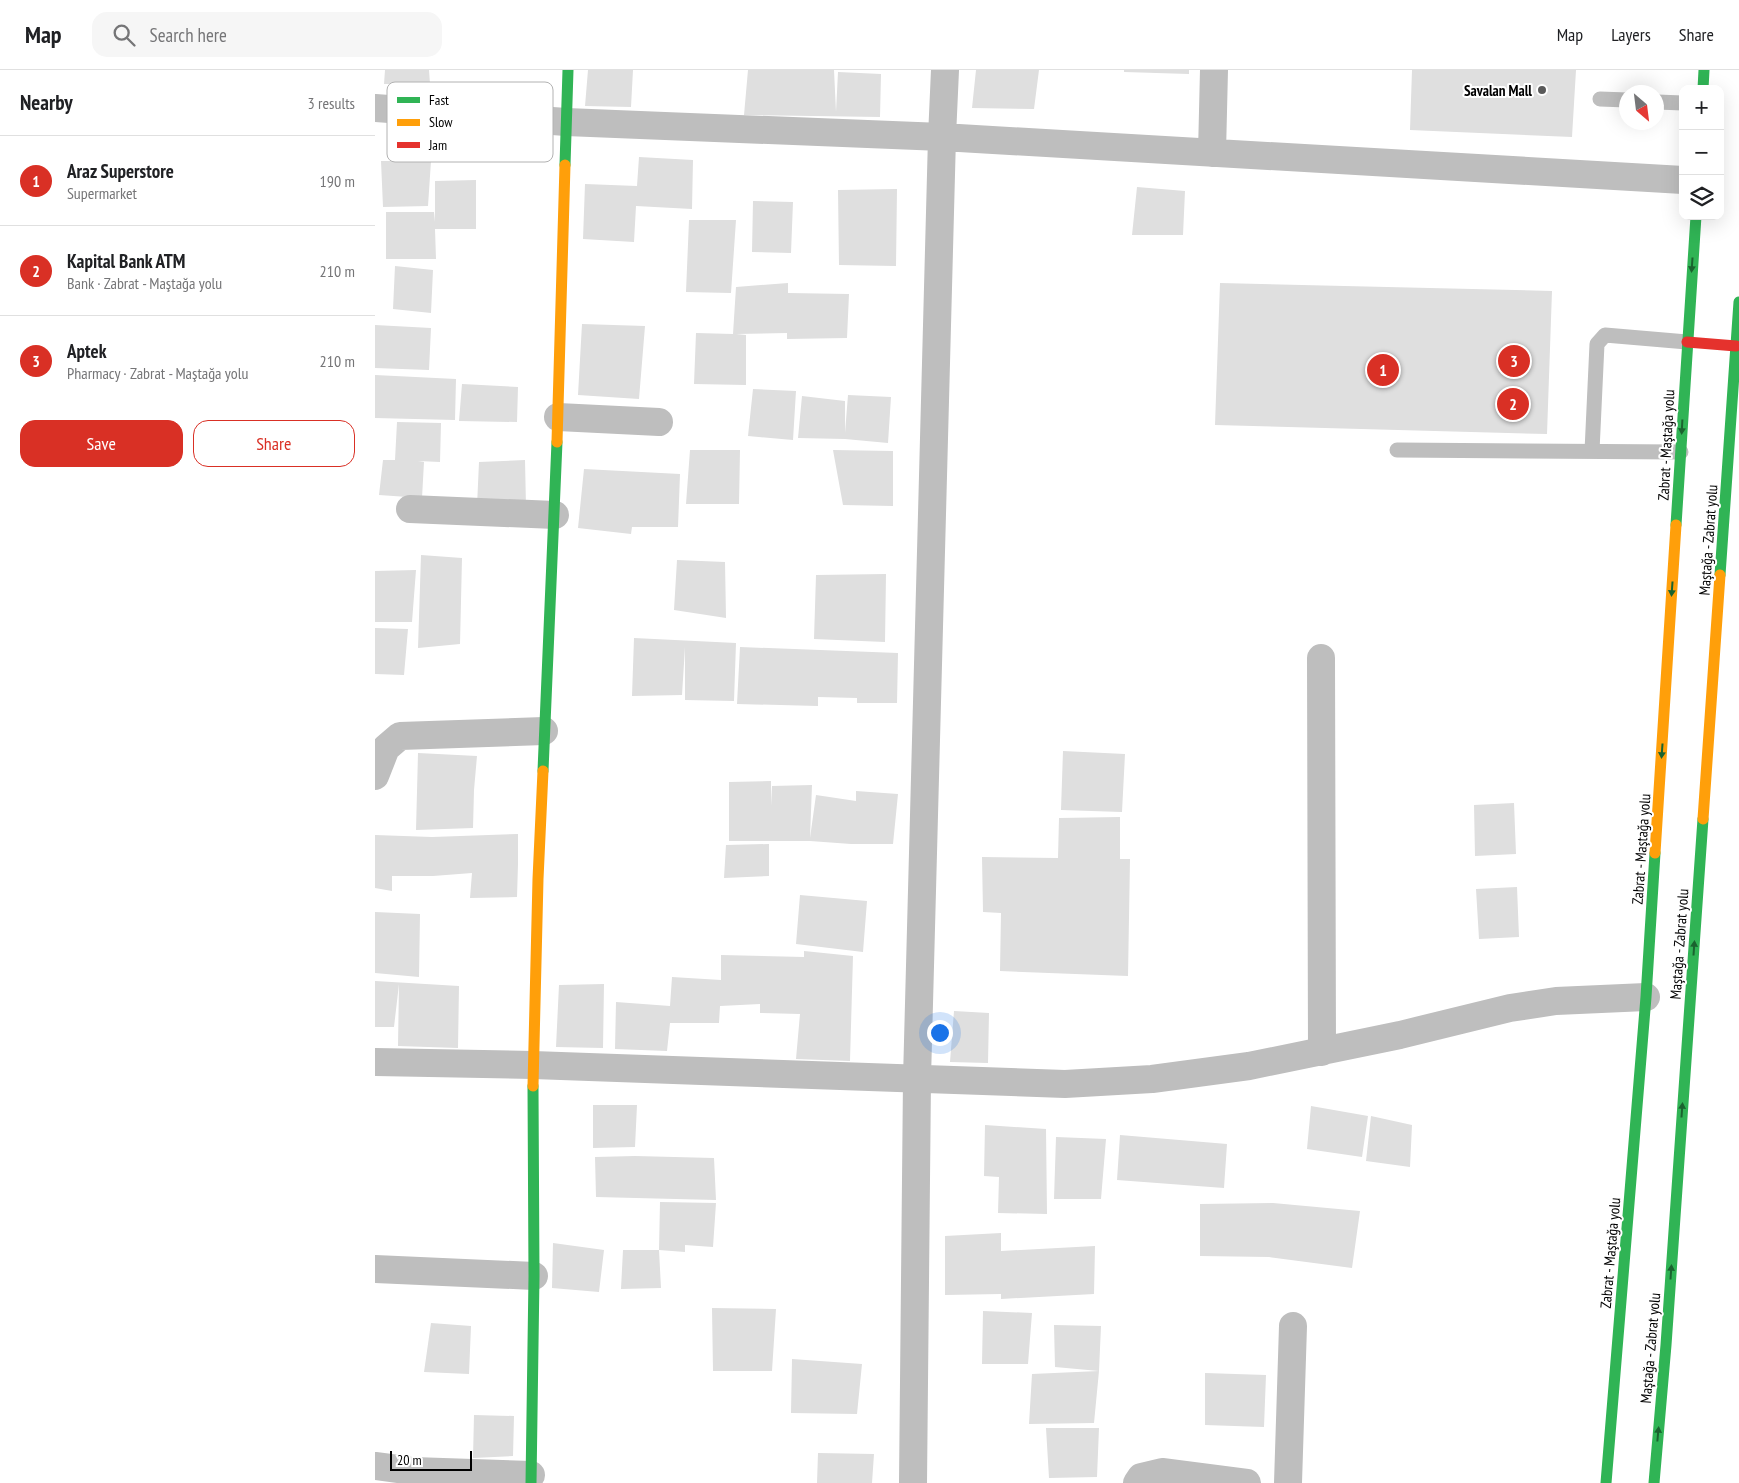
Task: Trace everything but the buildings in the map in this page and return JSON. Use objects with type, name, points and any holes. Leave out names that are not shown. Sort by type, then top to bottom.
[{"type":"main road","points":[[531,1479],[534,1276],[533,1065],[544,731],[555,515],[568,70]]},
{"type":"main road","points":[[1703,85],[1704,70]]},
{"type":"main road","name":"Zabrat - Maştağa yolu","points":[[1606,1483],[1646,997],[1695,220]]},
{"type":"main road","name":"Maştağa - Zabrat yolu","points":[[1654,1483],[1667,1325],[1732,406],[1738,346],[1739,302]]},
{"type":"main road","points":[[1687,342],[1738,346]]},
{"type":"street","points":[[913,1483],[917,1079],[945,70]]},
{"type":"street","points":[[1212,153],[1214,70]]},
{"type":"street","points":[[553,121],[942,136],[1679,180]]},
{"type":"street","points":[[558,417],[659,422]]},
{"type":"street","points":[[411,509],[555,515]]},
{"type":"street","points":[[1321,658],[1323,1052]]},
{"type":"street","points":[[375,776],[386,748],[400,736],[544,731]]},
{"type":"street","points":[[375,1062],[533,1065],[1065,1084],[1152,1079],[1249,1066],[1323,1052],[1510,1008],[1556,1001],[1646,997]]},
{"type":"street","points":[[375,1269],[534,1276]]},
{"type":"street","points":[[1288,1483],[1293,1326]]},
{"type":"street","points":[[375,1466],[413,1471],[531,1479]]},
{"type":"street","points":[[1137,1483],[1141,1477],[1162,1472],[1247,1483]]},
{"type":"lane","points":[[1600,99],[1619,100]]},
{"type":"lane","points":[[1664,102],[1679,103]]},
{"type":"lane","points":[[1591,450],[1597,344],[1605,335],[1687,342]]},
{"type":"lane","points":[[1397,450],[1681,452]]},
{"type":"traffic: fast","points":[[565,165],[568,70]]},
{"type":"traffic: fast","points":[[1703,85],[1704,70]]},
{"type":"traffic: fast","points":[[1676,525],[1696,220]]},
{"type":"traffic: fast","points":[[1720,575],[1739,302]]},
{"type":"traffic: fast","points":[[543,771],[557,442]]},
{"type":"traffic: fast","points":[[1654,1483],[1666,1345],[1703,819]]},
{"type":"traffic: fast","points":[[1606,1483],[1646,997],[1655,853]]},
{"type":"traffic: fast","points":[[531,1483],[534,1276],[533,1086]]},
{"type":"traffic: slow","points":[[557,442],[565,165]]},
{"type":"traffic: slow","points":[[1655,853],[1676,525]]},
{"type":"traffic: slow","points":[[1703,819],[1720,575]]},
{"type":"traffic: slow","points":[[533,1086],[538,879],[543,771]]},
{"type":"traffic: jam","points":[[1687,342],[1736,346]]},
{"type":"place","name":"Savalan Mall","points":[[1542,90]]},
{"type":"place","name":"Aptek","points":[[1514,361]]},
{"type":"place","name":"Araz Superstore","points":[[1383,370]]},
{"type":"place","name":"Kapital Bank ATM","points":[[1513,404]]}]
